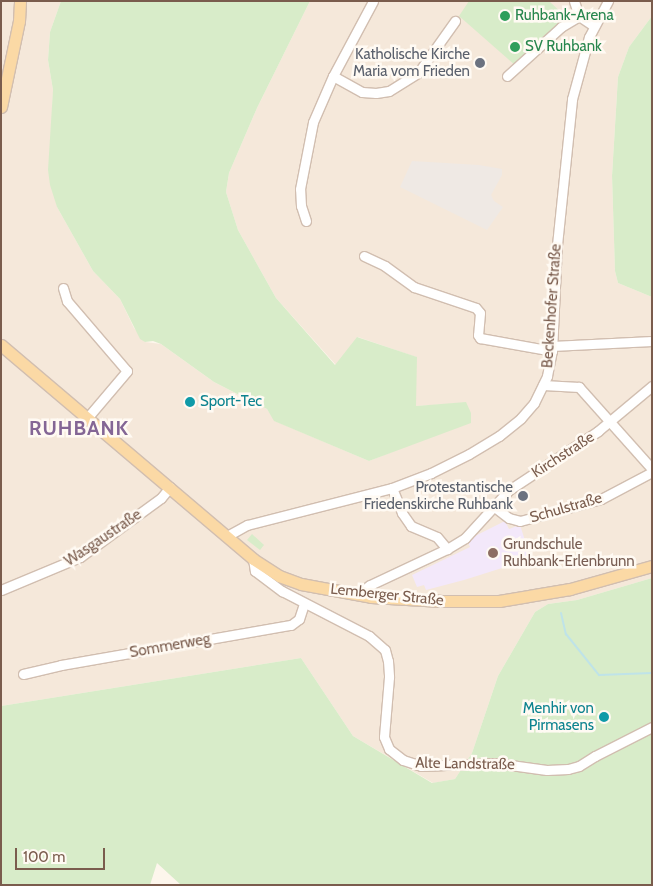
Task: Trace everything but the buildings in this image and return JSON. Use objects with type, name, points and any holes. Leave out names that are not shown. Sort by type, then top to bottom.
[{"type":"main road","points":[[1,107],[20,1]]},
{"type":"main road","name":"Lemberger Straße","points":[[1,345],[170,486],[253,559],[289,580],[357,595],[442,601],[499,601],[570,588],[652,566]]},
{"type":"street","points":[[306,220],[302,213],[300,198],[312,122],[333,76],[373,1]]},
{"type":"street","points":[[574,1],[579,16],[594,26]]},
{"type":"street","name":"Beckenhofer Straße","points":[[227,536],[247,525],[392,488],[452,464],[499,436],[530,410],[543,385],[552,348],[557,246],[571,107],[580,68],[594,26],[608,1]]},
{"type":"street","points":[[507,76],[561,27],[579,16]]},
{"type":"street","points":[[333,76],[362,92],[376,93],[389,91],[418,73],[455,21]]},
{"type":"street","points":[[364,256],[385,266],[414,287],[463,302],[479,311],[480,338],[552,348],[652,341]]},
{"type":"street","points":[[63,288],[67,301],[127,371],[88,417]]},
{"type":"street","points":[[543,385],[577,386],[652,471]]},
{"type":"street","name":"Kirchstraße","points":[[493,506],[510,490],[610,423],[652,386]]},
{"type":"street","name":"Schulstraße","points":[[493,506],[509,518],[520,521],[601,499],[652,471]]},
{"type":"street","name":"Wasgaustraße","points":[[1,590],[80,557],[161,498],[170,486]]},
{"type":"street","points":[[392,488],[402,513],[411,526],[437,537],[447,549]]},
{"type":"street","points":[[357,595],[370,586],[447,549],[470,534],[493,506]]},
{"type":"street","name":"Alte Landstraße","points":[[253,559],[254,567],[259,575],[304,604],[363,633],[385,650],[389,677],[384,737],[389,749],[412,764],[433,766],[496,763],[547,770],[568,769],[579,766],[652,727]]},
{"type":"street","name":"Sommerweg","points":[[23,674],[69,664],[291,625],[298,619],[304,604]]},
{"type":"shaded area","points":[[1,1],[61,1],[50,32],[48,60],[53,90],[52,125],[57,207],[93,271],[120,299],[134,328],[145,342],[161,344],[214,382],[267,409],[275,421],[369,461],[407,446],[466,403],[416,406],[416,357],[358,337],[336,365],[276,298],[238,230],[226,192],[229,173],[257,108],[310,1],[652,1],[652,16],[629,47],[618,77],[612,176],[615,271],[618,283],[652,297],[652,578],[577,600],[548,604],[535,612],[498,676],[472,753],[455,779],[433,783],[353,736],[301,658],[1,706]]},
{"type":"shaded area","points":[[412,161],[479,165],[502,169],[502,175],[491,195],[494,201],[503,207],[487,230],[400,187]]},
{"type":"shaded area","name":"Grundschule Ruhbank-Erlenbrunn","points":[[505,521],[509,529],[520,525],[531,559],[426,590],[424,585],[417,587],[412,575],[470,547],[467,540]]},
{"type":"green space","points":[[61,1],[310,1],[257,108],[229,173],[226,192],[238,230],[276,298],[335,365],[357,337],[417,357],[416,406],[466,402],[471,413],[471,423],[369,461],[274,421],[267,409],[214,382],[161,344],[153,341],[145,342],[140,339],[120,299],[93,271],[57,207],[50,185],[48,170],[53,90],[48,60],[50,32]]},
{"type":"green space","name":"SV Ruhbank","points":[[469,1],[549,1],[566,17],[516,66],[459,16]]},
{"type":"green space","points":[[652,16],[652,297],[618,283],[615,271],[612,176],[618,77],[629,47]]},
{"type":"green space","points":[[252,534],[264,545],[260,550],[247,540]]},
{"type":"green space","points":[[652,578],[652,885],[181,885],[157,863],[150,885],[1,885],[1,706],[301,658],[353,736],[432,783],[455,779],[472,753],[498,676],[535,612],[548,604],[577,600]]},
{"type":"waterway","points":[[561,613],[566,634],[599,675],[652,673]]},
{"type":"place","name":"Ruhbank-Arena","points":[[505,16]]},
{"type":"place","name":"SV Ruhbank","points":[[515,47]]},
{"type":"place","name":"Katholische Kirche Maria vom Frieden","points":[[480,63]]},
{"type":"place","name":"Sport-Tec","points":[[190,402]]},
{"type":"place","name":"Protestantische Friedenskirche Ruhbank","points":[[523,496]]},
{"type":"place","name":"Grundschule Ruhbank-Erlenbrunn","points":[[493,553]]},
{"type":"place","name":"Menhir von Pirmasens","points":[[604,717]]},
{"type":"district","name":"RUHBANK","points":[[79,428]]}]
